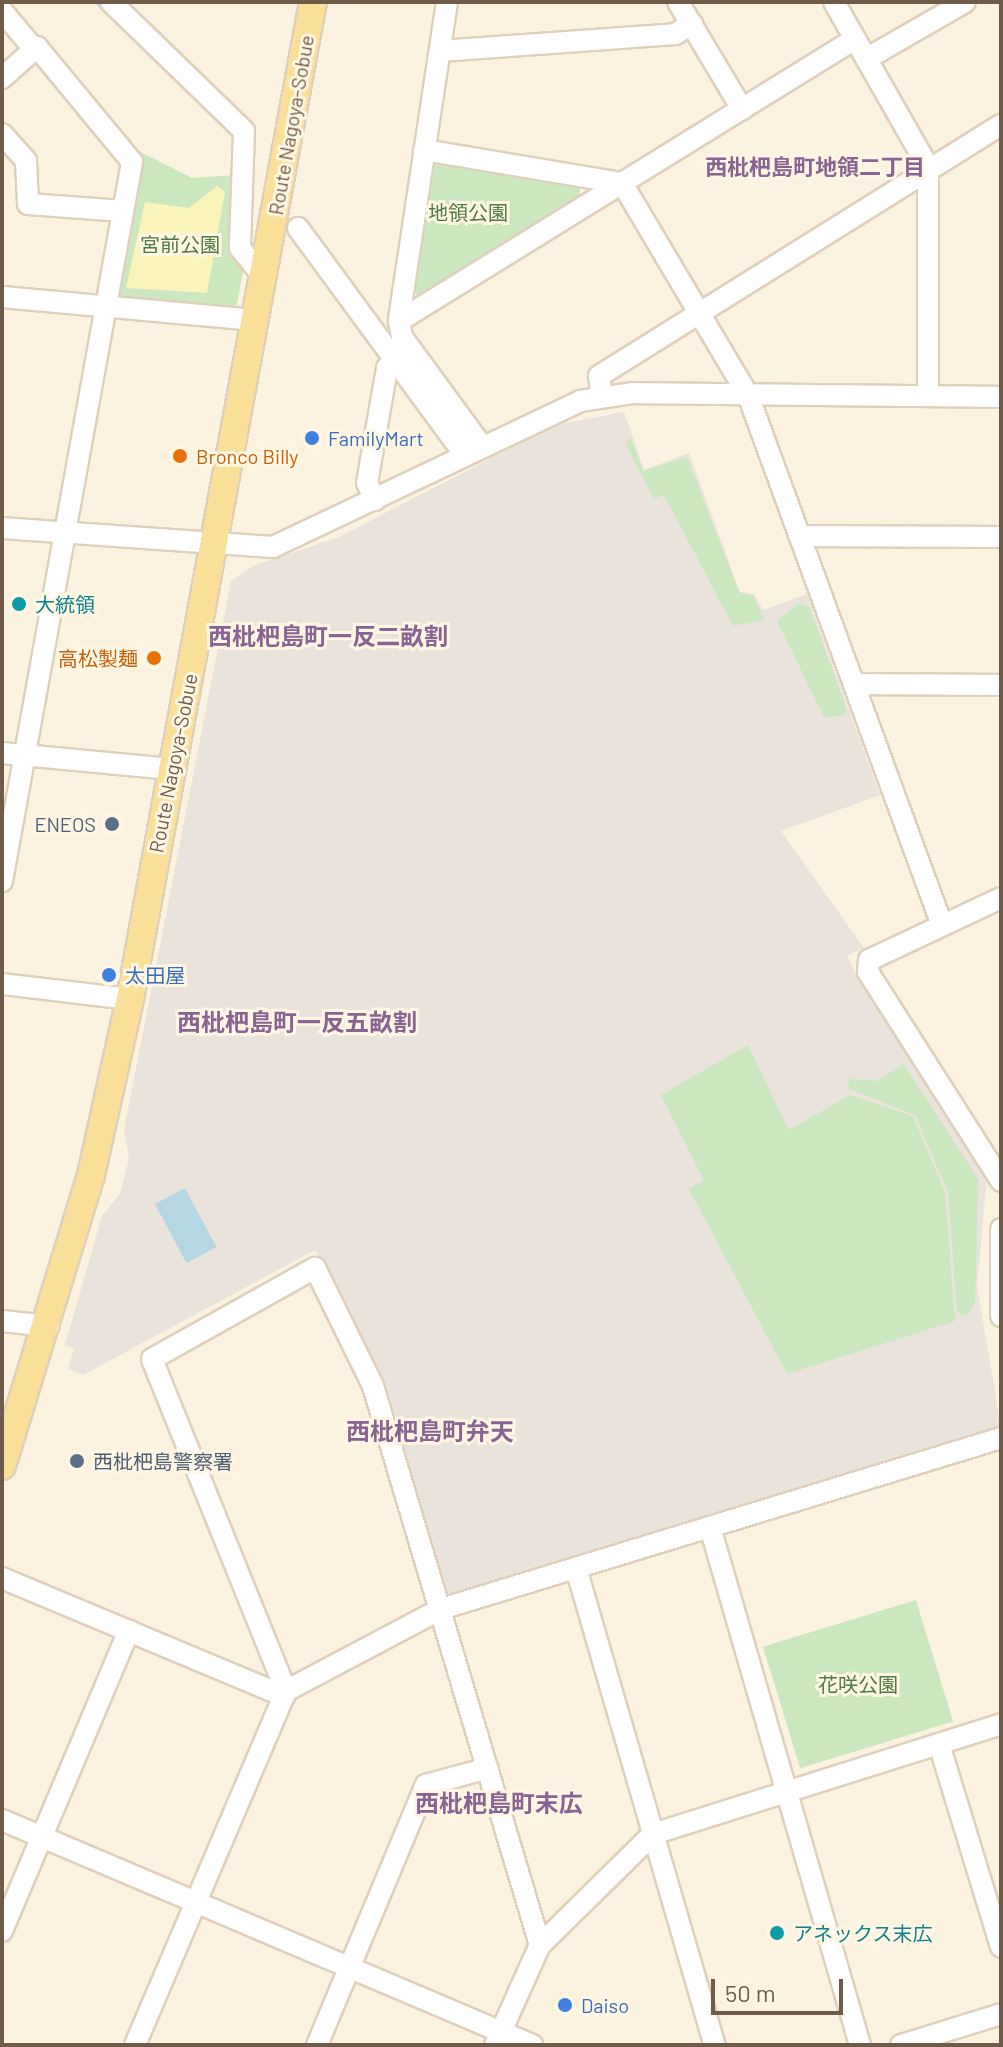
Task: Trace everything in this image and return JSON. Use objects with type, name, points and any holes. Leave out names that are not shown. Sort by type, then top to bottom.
[{"type":"main road","name":"Route Nagoya-Sobue","points":[[2,1466],[49,1326],[130,999],[313,2]]},
{"type":"street","points":[[111,2],[244,131],[240,248],[264,278]]},
{"type":"street","points":[[447,2],[399,321],[402,337],[473,449]]},
{"type":"street","points":[[678,2],[742,109]]},
{"type":"street","points":[[834,2],[928,167],[928,396]]},
{"type":"street","points":[[866,59],[936,9],[965,2]]},
{"type":"street","points":[[2,11],[129,152],[123,211],[2,881]]},
{"type":"street","points":[[440,51],[675,34],[692,24]]},
{"type":"street","points":[[399,321],[855,39]]},
{"type":"street","points":[[2,78],[35,50]]},
{"type":"street","points":[[602,397],[599,376],[928,167],[1001,125]]},
{"type":"street","points":[[2,134],[26,161],[28,204],[123,211]]},
{"type":"street","points":[[424,150],[622,183],[748,395],[942,925]]},
{"type":"street","points":[[298,228],[396,361],[473,449]]},
{"type":"street","points":[[2,297],[256,320]]},
{"type":"street","points":[[375,500],[367,483],[387,368],[396,361]]},
{"type":"street","points":[[2,528],[214,546],[273,547],[375,500],[555,409],[602,397],[1001,397]]},
{"type":"street","points":[[800,536],[1001,537]]},
{"type":"street","points":[[854,684],[1001,685]]},
{"type":"street","points":[[2,753],[171,769]]},
{"type":"street","points":[[1001,898],[869,960],[868,972],[1001,1181]]},
{"type":"street","points":[[2,984],[130,999]]},
{"type":"street","points":[[1001,1229],[1001,1316]]},
{"type":"street","points":[[285,1694],[152,1359],[315,1268],[373,1386],[540,1945]]},
{"type":"street","points":[[2,1321],[49,1326]]},
{"type":"street","points":[[135,2045],[285,1694],[441,1609],[1001,1438]]},
{"type":"street","points":[[710,1527],[860,2045]]},
{"type":"street","points":[[576,1568],[715,2045]]},
{"type":"street","points":[[2,1578],[285,1694]]},
{"type":"street","points":[[2,1931],[129,1631]]},
{"type":"street","points":[[498,2038],[540,1945],[653,1834],[1001,1724]]},
{"type":"street","points":[[939,1744],[1001,1947]]},
{"type":"street","points":[[317,2045],[426,1785],[488,1768]]},
{"type":"street","points":[[2,1820],[349,1968],[498,2038],[532,2045]]},
{"type":"street","points":[[901,2045],[1001,2014]]},
{"type":"shaded area","points":[[624,412],[644,470],[689,453],[740,592],[754,594],[763,610],[807,594],[880,795],[781,831],[864,948],[847,956],[858,978],[987,1177],[977,1286],[1001,1428],[445,1601],[377,1372],[315,1250],[83,1375],[68,1369],[74,1348],[65,1345],[102,1216],[120,1194],[129,1158],[124,1130],[231,581],[255,565],[339,537],[555,425]]},
{"type":"green space","name":"宮前公園","points":[[139,151],[192,178],[236,175],[236,251],[243,272],[236,309],[122,299],[115,291]]},
{"type":"green space","name":"地領公園","points":[[436,160],[579,185],[580,197],[420,297],[409,289]]},
{"type":"green space","points":[[630,436],[643,471],[687,457],[739,592],[754,596],[764,620],[733,626],[664,495],[654,499],[626,445]]},
{"type":"green space","points":[[799,603],[810,608],[847,710],[842,716],[824,717],[777,621]]},
{"type":"green space","points":[[748,1045],[789,1130],[850,1095],[913,1116],[945,1192],[955,1321],[787,1374],[689,1189],[704,1180],[661,1095]]},
{"type":"green space","points":[[904,1064],[978,1179],[975,1303],[967,1316],[957,1312],[948,1192],[915,1115],[847,1088],[850,1079],[877,1081]]},
{"type":"green space","name":"花咲公園","points":[[916,1600],[953,1721],[800,1768],[763,1647]]},
{"type":"sand","points":[[217,186],[225,192],[207,293],[126,288],[145,202],[189,208]]},
{"type":"water","points":[[185,1188],[216,1247],[186,1263],[155,1204]]},
{"type":"waterway","points":[[97,2],[107,11]]},
{"type":"place","name":"FamilyMart","points":[[312,438]]},
{"type":"place","name":"Bronco Billy","points":[[180,456]]},
{"type":"place","name":"大統領","points":[[19,604]]},
{"type":"place","name":"高松製麺","points":[[154,658]]},
{"type":"place","name":"ENEOS","points":[[112,824]]},
{"type":"place","name":"太田屋","points":[[109,975]]},
{"type":"place","name":"西枇杷島警察署","points":[[77,1461]]},
{"type":"place","name":"アネックス末広","points":[[777,1933]]},
{"type":"place","name":"Daiso","points":[[565,2005]]},
{"type":"district","name":"西枇杷島町地領二丁目","points":[[815,167]]},
{"type":"district","name":"西枇杷島町一反二畝割","points":[[328,636]]},
{"type":"district","name":"西枇杷島町一反五畝割","points":[[297,1022]]},
{"type":"district","name":"西枇杷島町弁天","points":[[430,1431]]},
{"type":"district","name":"西枇杷島町末広","points":[[499,1803]]}]
